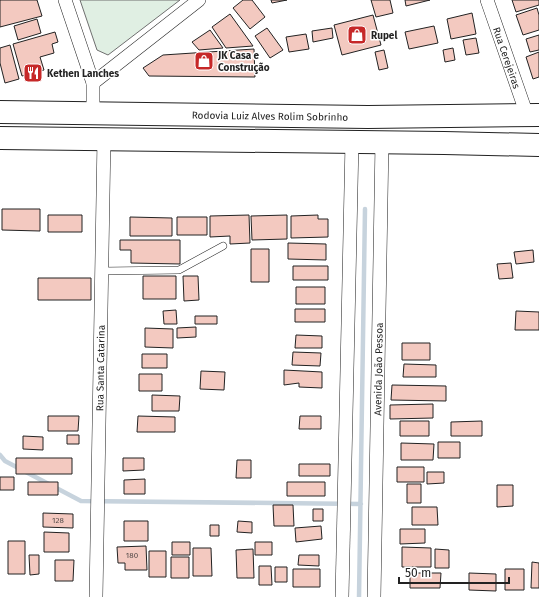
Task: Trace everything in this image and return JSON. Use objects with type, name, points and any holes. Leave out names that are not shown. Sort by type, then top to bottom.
[{"type":"highway","points":[[0,100],[27,112]]},
{"type":"highway","name":"Rodovia Luiz Alves Rolim Sobrinho","points":[[0,112],[368,117],[533,115]]},
{"type":"highway","points":[[3,138],[104,138],[539,145]]},
{"type":"street","points":[[65,0],[93,83],[93,114]]},
{"type":"street","points":[[93,83],[199,0]]},
{"type":"street","name":"Rua Cerejeiras","points":[[487,0],[533,115]]},
{"type":"street","name":"Rua Santa Catarina","points":[[96,597],[104,138]]},
{"type":"street","points":[[342,597],[352,142]]},
{"type":"street","name":"Avenida João Pessoa","points":[[374,597],[382,142]]},
{"type":"lane","points":[[102,270],[179,270],[223,246]]},
{"type":"green space","points":[[80,0],[180,0],[108,55],[97,50]]},
{"type":"building","points":[[0,0],[37,0],[42,16],[0,27]]},
{"type":"building","points":[[243,0],[252,0],[265,17],[250,29],[233,8]]},
{"type":"building","points":[[271,0],[287,0],[272,3]]},
{"type":"building","points":[[371,0],[390,0],[393,13],[376,17]]},
{"type":"building","points":[[405,0],[430,0],[406,6]]},
{"type":"building","points":[[512,0],[539,0],[539,5],[516,12]]},
{"type":"building","points":[[537,8],[539,15],[539,30],[523,35],[516,15]]},
{"type":"building","points":[[472,13],[476,34],[451,39],[447,19]]},
{"type":"building","points":[[230,14],[253,46],[226,48],[212,27]]},
{"type":"building","name":"Rupel","points":[[373,15],[381,45],[342,55],[334,25]]},
{"type":"building","points":[[37,19],[41,33],[18,40],[14,26]]},
{"type":"building","points":[[434,26],[438,43],[409,49],[405,32]]},
{"type":"building","points":[[267,28],[283,50],[270,58],[255,36]]},
{"type":"building","points":[[332,28],[333,38],[313,42],[312,31]]},
{"type":"building","points":[[210,30],[223,48],[199,50],[192,42]]},
{"type":"building","points":[[55,32],[58,42],[52,44],[54,53],[40,57],[44,70],[22,76],[13,44]]},
{"type":"building","points":[[306,34],[309,49],[289,52],[286,37]]},
{"type":"building","points":[[539,35],[539,50],[530,52],[526,39]]},
{"type":"building","points":[[476,38],[479,53],[466,55],[463,40]]},
{"type":"building","points":[[10,45],[19,79],[5,83],[0,63],[0,48]]},
{"type":"building","points":[[453,48],[455,60],[445,62],[443,50]]},
{"type":"building","name":"JK Casa e Construção","points":[[254,49],[255,77],[149,76],[143,68],[163,55]]},
{"type":"building","points":[[384,50],[388,68],[379,70],[375,52]]},
{"type":"building","points":[[539,52],[539,77],[533,79],[526,57]]},
{"type":"building","points":[[2,209],[40,209],[40,231],[2,230]]},
{"type":"building","points":[[48,215],[82,215],[82,232],[48,232]]},
{"type":"building","points":[[249,215],[250,243],[230,244],[230,236],[210,237],[210,216]]},
{"type":"building","points":[[287,215],[287,239],[252,240],[251,216]]},
{"type":"building","points":[[318,215],[318,219],[328,219],[328,237],[291,238],[291,216]]},
{"type":"building","points":[[130,217],[172,218],[172,236],[130,236]]},
{"type":"building","points":[[177,217],[207,217],[207,235],[177,235]]},
{"type":"building","points":[[120,240],[180,240],[180,264],[131,263],[131,250],[120,250]]},
{"type":"building","points":[[288,243],[326,244],[326,260],[288,259]]},
{"type":"building","points":[[251,249],[269,249],[269,282],[251,282]]},
{"type":"building","points":[[533,250],[534,262],[516,264],[514,252]]},
{"type":"building","points":[[511,263],[513,278],[499,279],[497,264]]},
{"type":"building","points":[[293,266],[328,266],[328,280],[293,280]]},
{"type":"building","points":[[143,276],[176,276],[176,299],[143,299]]},
{"type":"building","points":[[183,276],[198,276],[199,300],[184,301]]},
{"type":"building","points":[[38,278],[91,278],[91,300],[38,300]]},
{"type":"building","points":[[296,287],[325,287],[325,304],[296,304]]},
{"type":"building","points":[[295,309],[325,309],[325,322],[295,322]]},
{"type":"building","points":[[176,310],[177,324],[164,324],[163,311]]},
{"type":"building","points":[[516,311],[539,312],[539,330],[515,330]]},
{"type":"building","points":[[195,316],[217,316],[217,324],[195,324]]},
{"type":"building","points":[[196,327],[196,337],[177,338],[177,328]]},
{"type":"building","points":[[145,328],[173,329],[173,348],[145,347]]},
{"type":"building","points":[[296,335],[322,336],[322,348],[295,348]]},
{"type":"building","points":[[402,343],[430,343],[430,360],[402,360]]},
{"type":"building","points":[[293,352],[321,353],[320,366],[292,365]]},
{"type":"building","points":[[142,354],[167,354],[167,368],[142,368]]},
{"type":"building","points":[[404,364],[436,365],[436,377],[403,377]]},
{"type":"building","points":[[284,370],[322,372],[322,388],[299,387],[299,383],[284,385]]},
{"type":"building","points":[[201,371],[225,372],[224,390],[200,389]]},
{"type":"building","points":[[139,374],[162,374],[162,391],[139,391]]},
{"type":"building","points":[[392,385],[446,386],[446,401],[391,400]]},
{"type":"building","points":[[152,395],[180,396],[179,411],[152,411]]},
{"type":"building","points":[[433,404],[433,418],[390,419],[390,405]]},
{"type":"building","points":[[48,416],[79,416],[78,431],[48,431]]},
{"type":"building","points":[[138,416],[175,417],[175,432],[137,432]]},
{"type":"building","points":[[300,416],[321,416],[321,429],[299,429]]},
{"type":"building","points":[[400,421],[429,421],[429,436],[400,436]]},
{"type":"building","points":[[482,421],[482,436],[451,436],[451,422]]},
{"type":"building","points":[[67,435],[79,435],[79,444],[67,444]]},
{"type":"building","points":[[23,436],[43,437],[43,450],[23,449]]},
{"type":"building","points":[[438,442],[460,442],[460,458],[438,458]]},
{"type":"building","points":[[401,443],[434,444],[433,460],[401,460]]},
{"type":"building","points":[[16,458],[72,458],[72,474],[16,474]]},
{"type":"building","points":[[123,458],[144,458],[144,470],[123,471]]},
{"type":"building","points":[[237,460],[251,460],[251,478],[236,478]]},
{"type":"building","points":[[299,464],[330,464],[330,476],[299,476]]},
{"type":"building","points":[[397,467],[424,467],[424,482],[397,482]]},
{"type":"building","points":[[427,472],[444,472],[444,483],[427,484]]},
{"type":"building","points":[[0,477],[14,477],[14,490],[0,490]]},
{"type":"building","points":[[145,479],[145,494],[124,494],[124,480]]},
{"type":"building","points":[[28,482],[58,482],[58,495],[28,495]]},
{"type":"building","points":[[287,482],[325,482],[325,496],[287,496]]},
{"type":"building","points":[[407,484],[421,484],[421,503],[407,503]]},
{"type":"building","points":[[497,485],[513,485],[513,506],[497,507]]},
{"type":"building","points":[[273,505],[293,505],[294,526],[274,526]]},
{"type":"building","points":[[412,507],[437,507],[438,525],[412,525]]},
{"type":"building","points":[[313,509],[323,509],[323,521],[313,521]]},
{"type":"building","points":[[43,513],[73,514],[73,528],[43,527]]},
{"type":"building","points":[[124,521],[148,521],[148,541],[124,541]]},
{"type":"building","points":[[238,521],[252,522],[252,533],[237,532]]},
{"type":"building","points":[[210,525],[219,525],[219,536],[210,536]]},
{"type":"building","points":[[321,526],[322,539],[296,542],[295,528]]},
{"type":"building","points":[[400,529],[425,529],[425,543],[400,544]]},
{"type":"building","points":[[44,532],[69,533],[69,552],[44,552]]},
{"type":"building","points":[[8,541],[25,541],[25,574],[8,574]]},
{"type":"building","points":[[172,542],[190,542],[190,555],[172,555]]},
{"type":"building","points":[[255,542],[272,542],[272,555],[255,555]]},
{"type":"building","points":[[146,546],[147,570],[125,570],[125,563],[118,563],[117,547]]},
{"type":"building","points":[[402,547],[431,548],[431,567],[402,567]]},
{"type":"building","points":[[193,548],[211,548],[212,576],[193,576]]},
{"type":"building","points":[[253,549],[254,578],[237,578],[236,550]]},
{"type":"building","points":[[435,549],[449,550],[449,568],[435,568]]},
{"type":"building","points":[[149,551],[166,551],[166,577],[149,577]]},
{"type":"building","points":[[29,555],[39,555],[39,574],[30,575]]},
{"type":"building","points":[[299,555],[319,555],[319,566],[298,565]]},
{"type":"building","points":[[171,557],[189,557],[189,578],[171,578]]},
{"type":"building","points":[[55,560],[74,560],[73,581],[55,581]]},
{"type":"building","points":[[532,562],[539,563],[539,588],[531,588]]},
{"type":"building","points":[[259,566],[271,566],[272,585],[259,585]]},
{"type":"building","points":[[275,567],[287,567],[287,582],[275,582]]},
{"type":"building","points":[[293,569],[320,569],[320,587],[293,587]]},
{"type":"building","points":[[505,569],[524,569],[524,590],[505,590]]},
{"type":"building","points":[[410,573],[441,573],[440,588],[410,588]]},
{"type":"building","points":[[469,573],[496,574],[496,591],[469,590]]},
{"type":"waterway","points":[[359,597],[365,209]]},
{"type":"waterway","points":[[0,455],[5,461],[81,501],[361,504]]},
{"type":"place","name":"Rupel","points":[[357,35]]},
{"type":"place","name":"JK Casa e Construção","points":[[204,61]]},
{"type":"place","name":"Kethen Lanches","points":[[33,73]]}]
